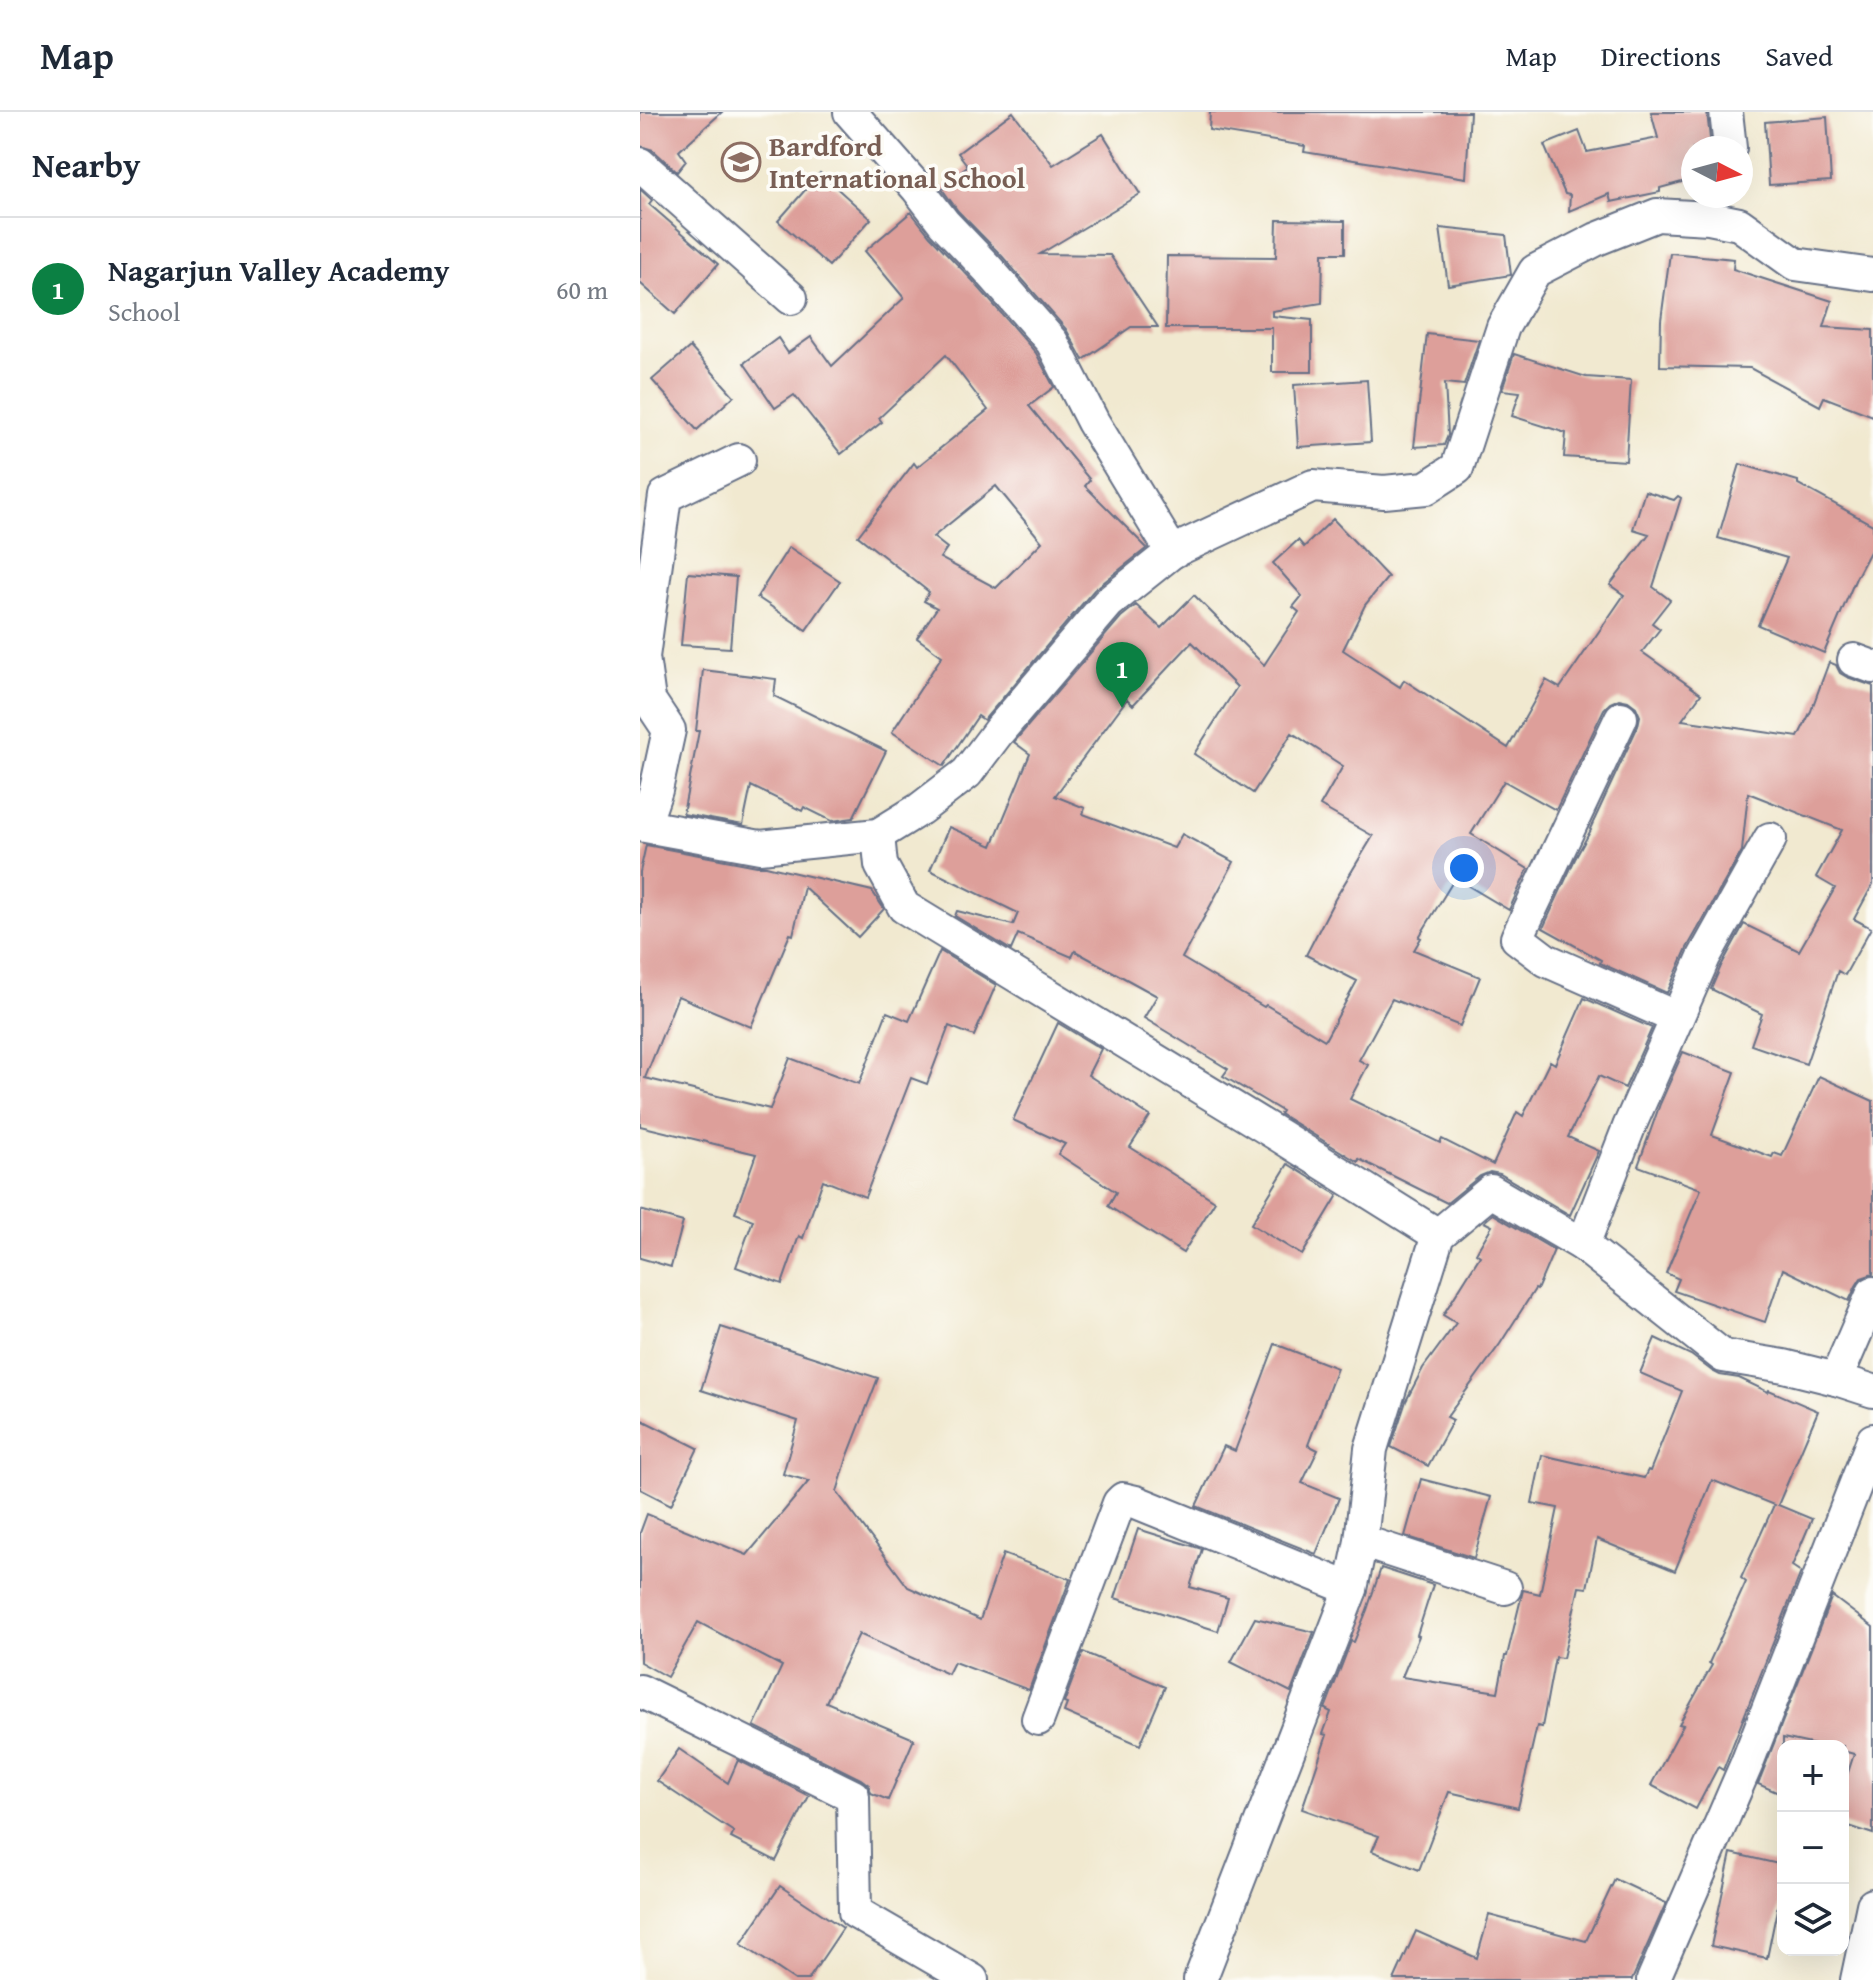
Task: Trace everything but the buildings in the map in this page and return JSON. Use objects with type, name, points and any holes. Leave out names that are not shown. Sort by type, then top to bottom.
[{"type":"street","points":[[850,112],[944,223],[1052,342],[1093,422],[1172,552]]},
{"type":"street","points":[[1726,112],[1729,136]]},
{"type":"street","points":[[640,164],[791,298]]},
{"type":"street","points":[[739,460],[665,496],[643,657],[649,700],[669,730],[656,790],[642,825],[760,847],[878,835],[920,809],[967,773],[1108,603],[1172,552],[1313,486],[1384,492],[1426,488],[1457,468],[1503,327],[1535,271],[1597,239],[1657,215],[1709,218],[1737,210],[1795,264],[1873,275]]},
{"type":"street","points":[[1621,718],[1517,938],[1546,960],[1677,1018]]},
{"type":"street","points":[[878,835],[881,865],[904,907],[1438,1235]]},
{"type":"street","points":[[1583,1245],[1629,1127],[1704,957],[1770,839]]},
{"type":"street","points":[[1200,1980],[1351,1589],[1361,1541],[1371,1449],[1438,1235],[1491,1191],[1583,1245],[1723,1356],[1784,1366],[1873,1391]]},
{"type":"street","points":[[1836,1379],[1873,1293]]},
{"type":"street","points":[[1653,1980],[1747,1763],[1873,1440]]},
{"type":"street","points":[[1038,1719],[1123,1499],[1351,1589]]},
{"type":"street","points":[[1361,1541],[1505,1588]]},
{"type":"street","points":[[640,1691],[853,1796],[855,1912],[972,1980]]},
{"type":"street","points":[[1857,1980],[1873,1905]]},
{"type":"place","name":"Bardford International School","points":[[741,162]]},
{"type":"place","name":"Nagarjun Valley Academy","points":[[1122,708]]}]
